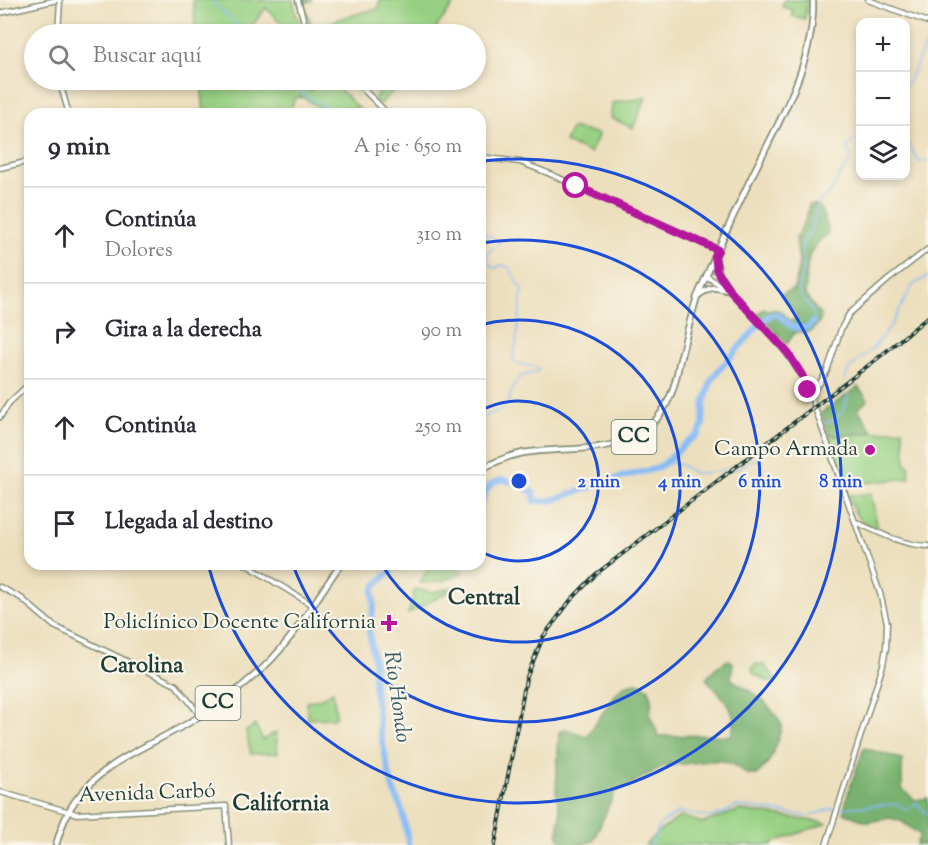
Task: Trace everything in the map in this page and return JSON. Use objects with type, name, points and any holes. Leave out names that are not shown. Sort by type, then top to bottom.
[{"type":"main road","points":[[0,13],[58,0],[58,24]]},
{"type":"main road","points":[[298,0],[305,24]]},
{"type":"main road","name":"CC","points":[[486,467],[522,453],[606,447],[629,440],[659,417],[670,397],[697,297],[800,75],[811,34],[813,0]]},
{"type":"main road","points":[[868,0],[928,22]]},
{"type":"main road","points":[[62,90],[67,108]]},
{"type":"main road","points":[[364,90],[382,108]]},
{"type":"main road","points":[[486,158],[520,162],[548,173],[716,253],[719,274],[731,292],[788,353],[802,375],[855,522],[884,607],[887,623],[883,665],[826,845]]},
{"type":"main road","points":[[0,168],[24,162]]},
{"type":"main road","points":[[810,394],[827,371],[841,329],[849,314],[928,249]]},
{"type":"main road","points":[[706,276],[731,292]]},
{"type":"main road","points":[[697,297],[712,287],[731,292]]},
{"type":"main road","points":[[0,417],[9,403],[24,388]]},
{"type":"main road","points":[[855,522],[904,543],[928,546]]},
{"type":"main road","points":[[254,570],[312,606]]},
{"type":"main road","name":"CC","points":[[56,845],[69,811],[79,796],[102,773],[201,716],[269,663],[287,642],[337,570]]},
{"type":"main road","points":[[0,587],[21,598],[54,626],[176,685],[201,716]]},
{"type":"main road","name":"Avenida Carbó","points":[[0,792],[77,814],[226,806],[229,845]]},
{"type":"green space","points":[[193,0],[293,0],[300,24],[282,24],[266,8],[253,24],[195,24]]},
{"type":"green space","points":[[301,0],[312,0],[304,3],[311,24],[308,24]]},
{"type":"green space","points":[[380,0],[457,0],[439,24],[326,24],[378,9]]},
{"type":"green space","points":[[784,0],[807,0],[805,19],[792,16],[793,10],[782,7]]},
{"type":"green space","points":[[202,90],[341,90],[358,108],[320,108],[302,97],[295,98],[291,108],[203,108]]},
{"type":"green space","points":[[381,90],[394,90],[380,105],[374,99]]},
{"type":"green space","points":[[646,98],[633,128],[611,118],[612,103]]},
{"type":"green space","points":[[571,128],[599,134],[590,153],[565,142]]},
{"type":"green space","points":[[814,204],[820,207],[828,234],[814,247],[808,260],[805,295],[821,316],[820,322],[810,332],[795,332],[787,344],[758,313],[765,308],[767,311],[778,310],[790,322],[798,317],[781,294],[794,289],[799,263],[796,238],[806,219],[809,205]]},
{"type":"green space","points":[[858,387],[868,400],[858,409],[873,432],[841,436],[829,435],[821,413]]},
{"type":"green space","name":"Campo Armada","points":[[903,429],[906,464],[909,465],[910,478],[846,485],[829,435],[841,436]]},
{"type":"green space","points":[[871,494],[878,529],[866,524],[858,517],[848,495]]},
{"type":"green space","points":[[427,570],[462,570],[463,572],[442,581],[420,583]]},
{"type":"green space","points":[[457,587],[408,614],[415,589],[432,592]]},
{"type":"green space","points":[[728,660],[733,664],[731,679],[760,698],[782,725],[774,753],[762,770],[756,775],[748,775],[733,764],[720,760],[664,766],[615,792],[593,841],[566,845],[558,837],[560,813],[556,791],[559,732],[566,729],[587,736],[615,695],[624,686],[635,683],[649,689],[652,698],[650,716],[659,736],[730,736],[734,720],[732,712],[706,679],[715,668]]},
{"type":"green space","points":[[756,664],[764,665],[776,682],[770,682],[754,674],[752,669]]},
{"type":"green space","points":[[333,691],[336,717],[308,719],[306,702],[322,698]]},
{"type":"green space","points":[[255,725],[263,740],[276,732],[278,753],[251,754],[246,731]]},
{"type":"green space","points":[[864,748],[902,759],[902,789],[915,800],[928,798],[928,845],[916,845],[920,835],[901,821],[890,818],[868,822],[844,813],[848,793]]},
{"type":"green space","points":[[740,810],[827,823],[774,842],[773,845],[645,845],[657,833],[681,816],[703,823]]},
{"type":"waterway","points":[[211,0],[236,24]]},
{"type":"waterway","points":[[910,79],[928,42]]},
{"type":"waterway","points":[[299,90],[328,108]]},
{"type":"waterway","name":"Río Hondo","points":[[813,322],[814,314],[799,293],[798,287],[804,268],[801,247],[812,227],[819,203],[832,190],[851,159],[849,144],[856,141]]},
{"type":"waterway","name":"Río Hondo","points":[[910,146],[919,162],[928,160]]},
{"type":"waterway","points":[[486,235],[494,238],[499,245],[488,253],[487,262],[496,268],[501,265],[509,267],[522,290],[513,360],[515,363],[536,367],[539,370],[518,379],[508,402],[494,413],[486,416]]},
{"type":"waterway","points":[[845,381],[848,370],[873,348],[890,327],[913,285],[928,276]]},
{"type":"waterway","name":"Río Hondo","points":[[763,321],[776,314],[793,327],[809,327],[813,322]]},
{"type":"waterway","name":"Río Hondo","points":[[486,492],[492,483],[504,480],[534,493],[535,501],[547,501],[664,464],[687,442],[698,435],[703,425],[704,405],[711,381],[758,326]]},
{"type":"waterway","points":[[826,423],[841,413],[848,396]]},
{"type":"waterway","points":[[664,464],[674,463],[694,473],[702,473],[737,469],[756,459]]},
{"type":"waterway","name":"Río Hondo","points":[[392,570],[373,591],[374,605],[369,631],[380,731],[393,789],[402,810],[409,845]]},
{"type":"waterway","points":[[842,808],[898,804],[906,810],[917,803],[928,815]]},
{"type":"waterway","points":[[651,845],[660,824],[680,812],[710,817],[737,806],[807,816],[835,808]]},
{"type":"railway","points":[[495,845],[526,679],[543,637],[570,601],[596,574],[878,358],[928,317]]},
{"type":"place","name":"Campo Armada","points":[[870,450]]},
{"type":"place","name":"Policlínico Docente California","points":[[389,623]]},
{"type":"district","name":"Central","points":[[484,599]]},
{"type":"district","name":"Carolina","points":[[142,667]]},
{"type":"district","name":"California","points":[[281,805]]},
{"type":"route","points":[[576,186],[718,250],[715,256],[720,276],[731,292],[788,353],[802,375],[808,390]]}]
